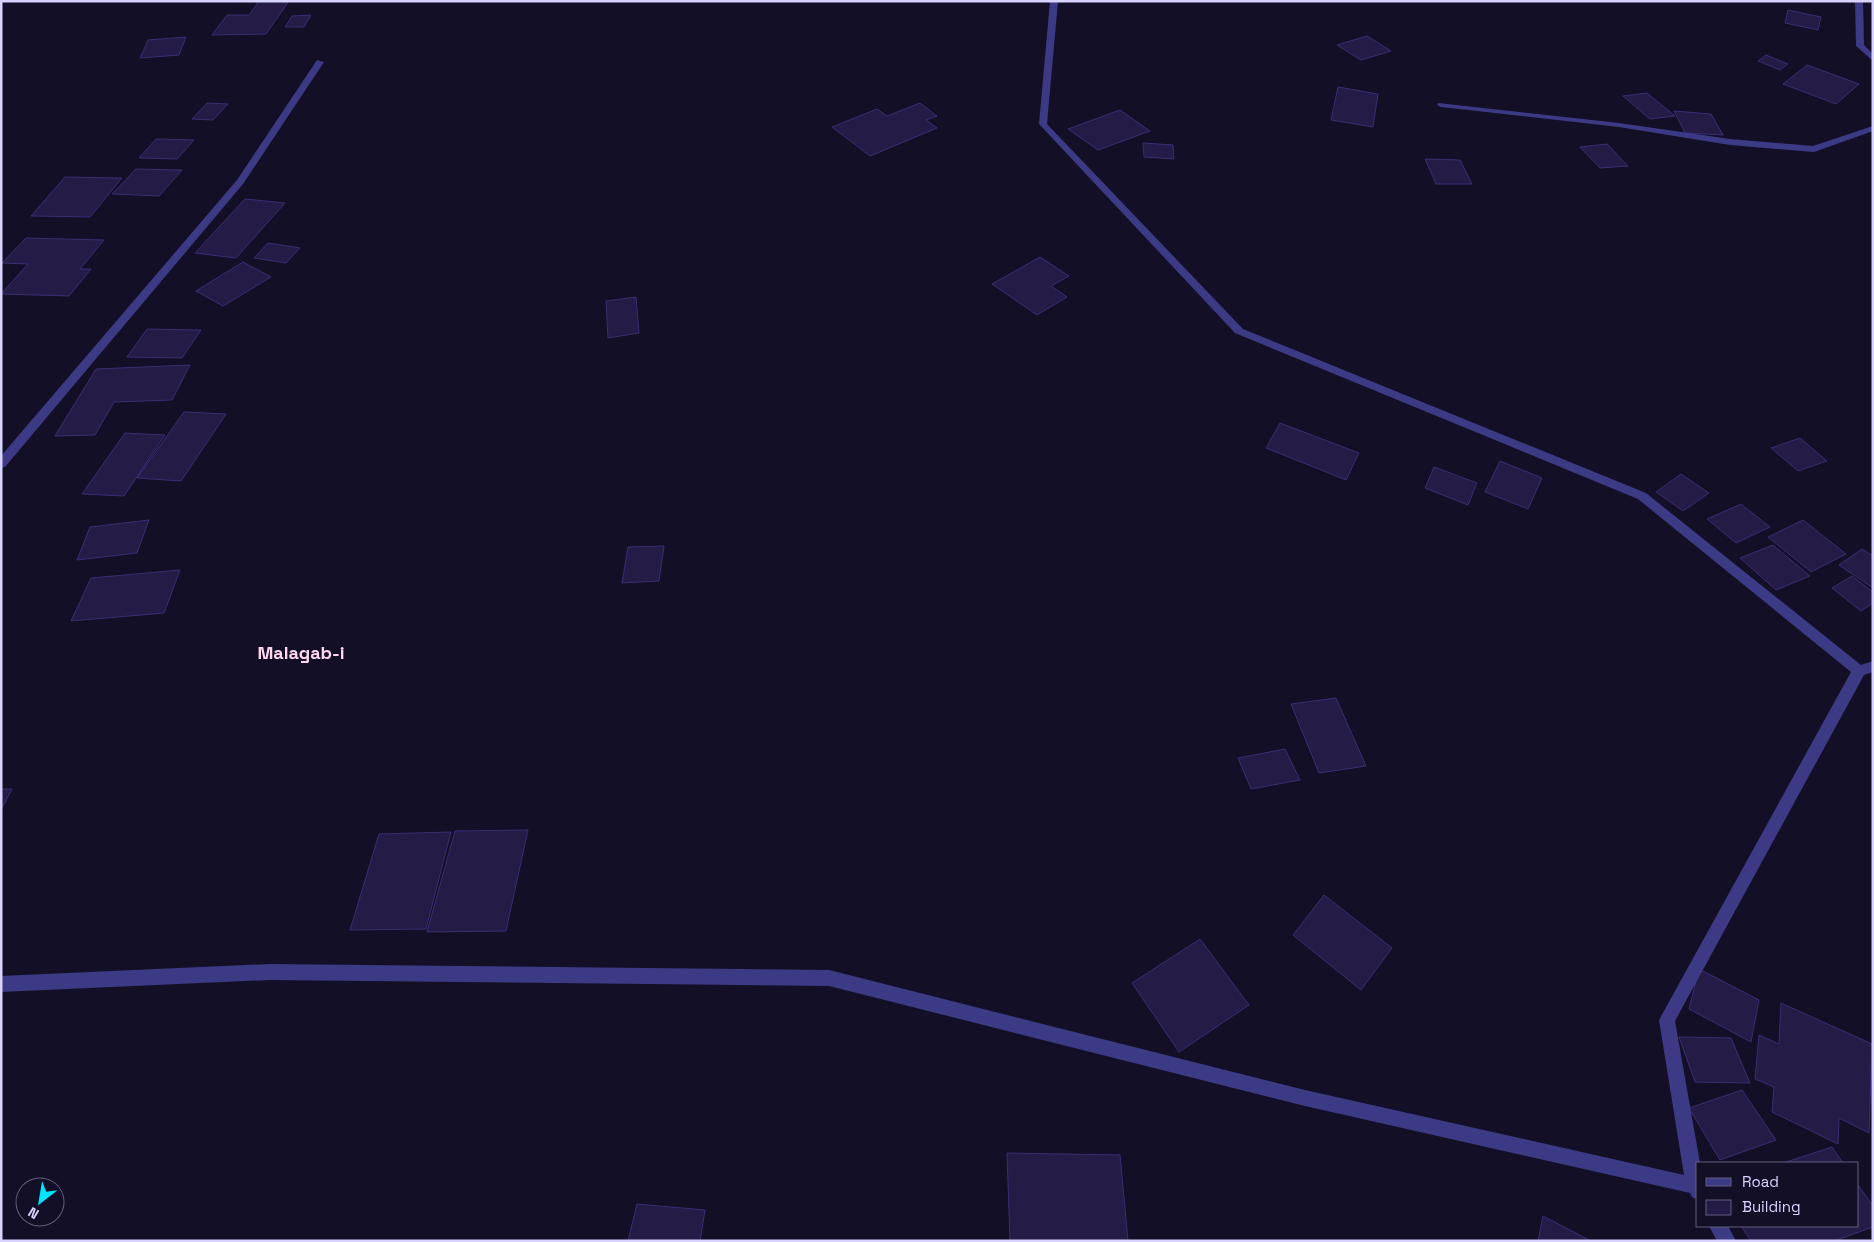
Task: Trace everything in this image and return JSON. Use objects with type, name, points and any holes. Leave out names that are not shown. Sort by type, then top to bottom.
[{"type":"street","points":[[1,984],[270,972],[829,978],[1305,1098],[1696,1188],[1668,1020],[1866,668],[1642,496],[1239,331],[1043,124],[1054,1]]},
{"type":"street","points":[[1859,1],[1860,46],[1873,59]]},
{"type":"street","points":[[1,464],[240,182],[320,62]]},
{"type":"street","points":[[1441,105],[1619,125],[1730,142],[1814,149],[1873,128]]},
{"type":"street","points":[[1719,1227],[1727,1241]]},
{"type":"building","points":[[259,1],[289,1],[266,34],[212,35],[227,15],[249,15]]},
{"type":"building","points":[[1788,10],[1821,17],[1818,30],[1785,23]]},
{"type":"building","points":[[311,15],[304,27],[285,27],[292,16]]},
{"type":"building","points":[[1367,36],[1391,51],[1361,60],[1337,45]]},
{"type":"building","points":[[186,37],[179,55],[140,58],[148,40]]},
{"type":"building","points":[[1766,55],[1788,64],[1780,70],[1758,61]]},
{"type":"building","points":[[1807,65],[1859,84],[1836,104],[1783,84]]},
{"type":"building","points":[[1338,87],[1378,94],[1373,127],[1331,120]]},
{"type":"building","points":[[1647,93],[1675,116],[1650,119],[1623,96]]},
{"type":"building","points":[[207,103],[228,104],[213,120],[192,119]]},
{"type":"building","points":[[920,103],[937,116],[926,120],[937,128],[870,156],[832,127],[877,109],[887,116]]},
{"type":"building","points":[[1120,110],[1150,131],[1098,150],[1068,129]]},
{"type":"building","points":[[1674,111],[1711,114],[1723,135],[1685,133]]},
{"type":"building","points":[[156,139],[194,140],[177,159],[139,158]]},
{"type":"building","points":[[1143,143],[1173,145],[1174,159],[1144,157]]},
{"type":"building","points":[[1607,144],[1628,166],[1600,168],[1580,147]]},
{"type":"building","points":[[1425,159],[1460,160],[1472,184],[1436,184]]},
{"type":"building","points":[[136,169],[182,170],[159,196],[112,194]]},
{"type":"building","points":[[65,177],[122,178],[90,217],[31,216]]},
{"type":"building","points":[[245,199],[285,203],[236,258],[195,253]]},
{"type":"building","points":[[26,238],[104,240],[80,269],[91,269],[69,296],[1,294],[28,264],[2,263]]},
{"type":"building","points":[[268,243],[300,248],[286,263],[254,258]]},
{"type":"building","points":[[1040,257],[1069,276],[1051,286],[1067,297],[1037,315],[992,284]]},
{"type":"building","points":[[243,262],[271,277],[223,306],[196,291]]},
{"type":"building","points":[[636,297],[639,333],[608,338],[606,301]]},
{"type":"building","points":[[147,329],[201,330],[182,358],[127,357]]},
{"type":"building","points":[[190,365],[172,400],[114,402],[95,435],[55,436],[96,369]]},
{"type":"building","points":[[184,412],[226,414],[181,481],[137,478]]},
{"type":"building","points":[[1280,423],[1359,453],[1346,480],[1266,448]]},
{"type":"building","points":[[125,433],[165,435],[124,496],[82,494]]},
{"type":"building","points":[[1800,438],[1827,461],[1798,471],[1771,448]]},
{"type":"building","points":[[1500,461],[1542,478],[1528,509],[1485,492]]},
{"type":"building","points":[[1434,467],[1477,483],[1468,505],[1425,488]]},
{"type":"building","points":[[1681,474],[1709,493],[1683,511],[1656,492]]},
{"type":"building","points":[[1741,504],[1770,527],[1736,543],[1707,519]]},
{"type":"building","points":[[149,520],[137,553],[77,560],[90,527]]},
{"type":"building","points":[[1803,520],[1846,554],[1811,572],[1768,537]]},
{"type":"building","points":[[1773,545],[1810,576],[1776,590],[1740,558]]},
{"type":"building","points":[[664,546],[659,581],[622,583],[628,547]]},
{"type":"building","points":[[1862,549],[1873,556],[1873,588],[1839,565]]},
{"type":"building","points":[[180,570],[164,613],[71,621],[91,578]]},
{"type":"building","points":[[1852,576],[1873,592],[1873,603],[1861,611],[1832,588]]},
{"type":"building","points":[[1336,698],[1366,766],[1319,773],[1291,704]]},
{"type":"building","points":[[1285,749],[1300,780],[1251,789],[1238,758]]},
{"type":"building","points":[[1,789],[12,789],[1,810]]},
{"type":"building","points":[[528,830],[506,931],[427,932],[455,831]]},
{"type":"building","points":[[451,832],[426,929],[350,930],[379,834]]},
{"type":"building","points":[[1324,895],[1392,948],[1361,990],[1293,935]]},
{"type":"building","points":[[1200,939],[1249,1005],[1179,1052],[1132,983]]},
{"type":"building","points":[[1699,969],[1759,1000],[1751,1042],[1689,1009]]},
{"type":"building","points":[[1781,1003],[1872,1044],[1869,1133],[1839,1118],[1838,1144],[1772,1112],[1774,1087],[1755,1079],[1759,1035],[1779,1044]]},
{"type":"building","points":[[1679,1037],[1731,1038],[1750,1083],[1695,1082]]},
{"type":"building","points":[[1742,1090],[1776,1140],[1720,1160],[1689,1108]]},
{"type":"building","points":[[1832,1147],[1842,1162],[1786,1162]]},
{"type":"building","points":[[1007,1153],[1120,1155],[1128,1241],[1010,1241]]},
{"type":"building","points":[[1859,1186],[1873,1206],[1873,1227],[1834,1241],[1751,1241],[1742,1227],[1859,1227]]},
{"type":"building","points":[[637,1204],[705,1210],[700,1241],[628,1241]]},
{"type":"building","points":[[1543,1216],[1591,1241],[1538,1241]]},
{"type":"district","name":"Malagab-i","points":[[301,653]]}]
